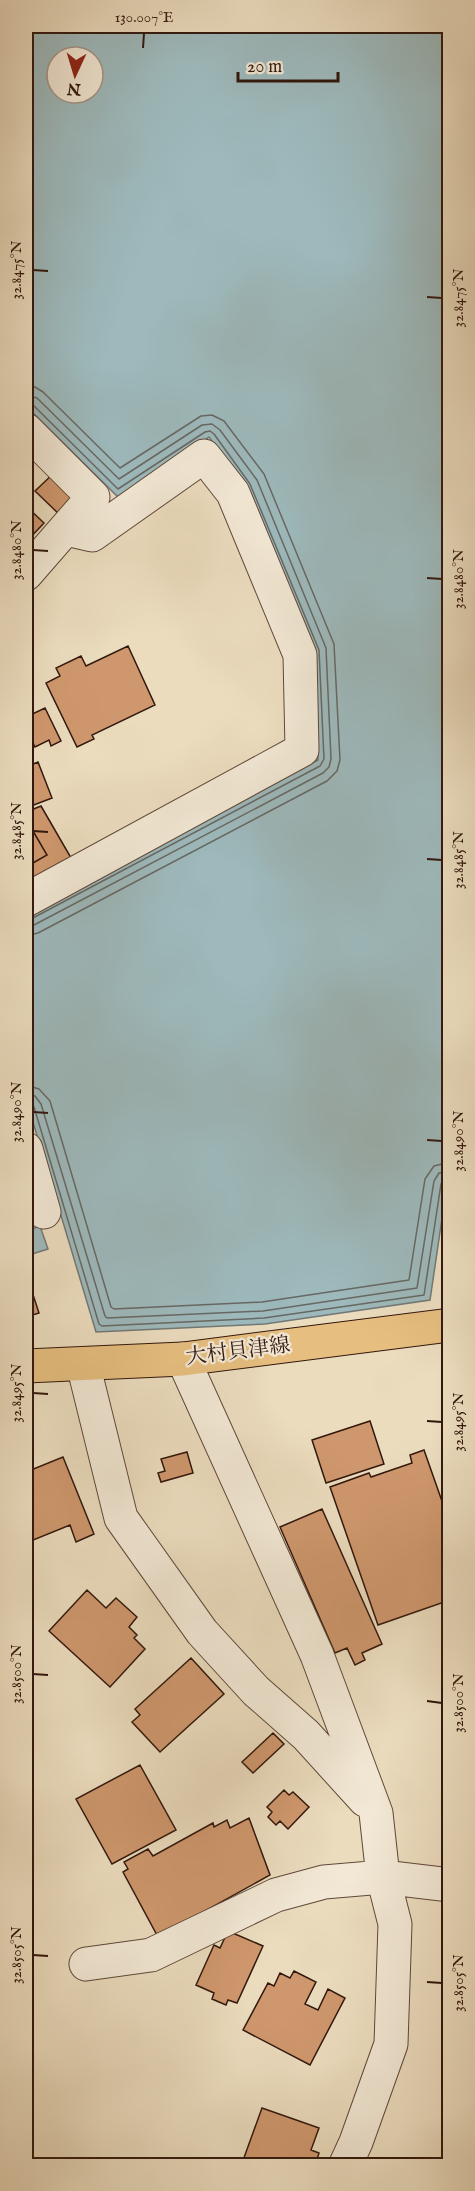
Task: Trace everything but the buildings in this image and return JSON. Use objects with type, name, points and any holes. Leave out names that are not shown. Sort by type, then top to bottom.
[{"type":"main road","name":"大村貝津線","points":[[26,1366],[183,1359],[450,1325]]},
{"type":"street","points":[[26,430],[93,497],[26,574]]},
{"type":"street","points":[[26,900],[302,750],[300,655],[233,493],[204,456],[92,535],[66,529]]},
{"type":"street","points":[[26,1149],[44,1212]]},
{"type":"street","points":[[183,1359],[317,1655],[376,1813],[383,1877],[395,1924],[391,2044],[356,2142],[345,2166]]},
{"type":"street","points":[[83,1364],[121,1518],[202,1632],[256,1691],[306,1735],[376,1813]]},
{"type":"street","points":[[86,1964],[151,1955],[276,1895],[324,1882],[383,1877],[450,1885]]},
{"type":"water","points":[[26,26],[449,26],[450,1164],[430,1300],[265,1324],[96,1332],[26,1099],[26,914],[318,760],[313,653],[245,486],[209,437],[118,497],[26,406]]},
{"type":"water","points":[[40,1226],[48,1249],[26,1256],[26,1231]]}]
